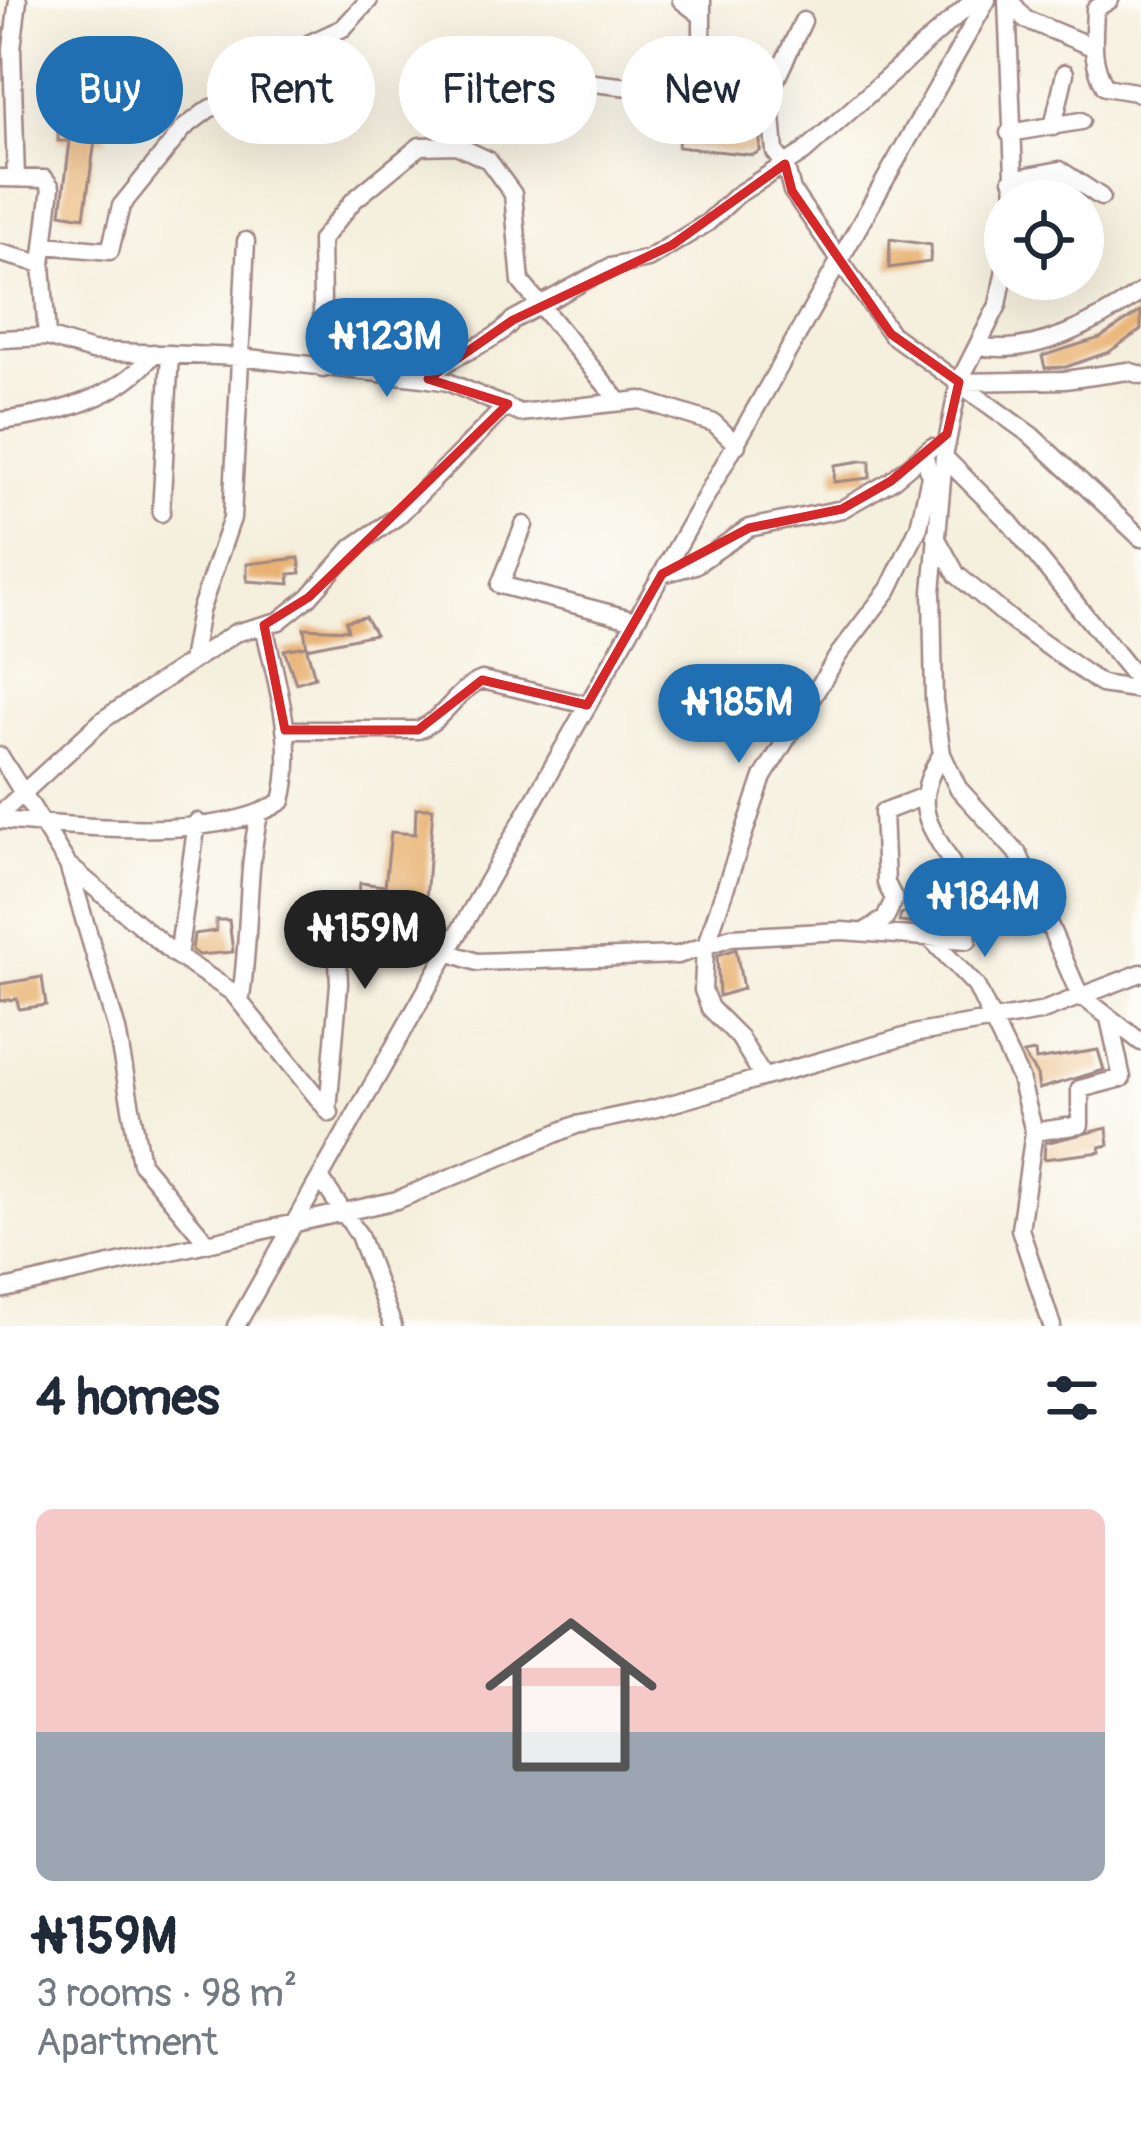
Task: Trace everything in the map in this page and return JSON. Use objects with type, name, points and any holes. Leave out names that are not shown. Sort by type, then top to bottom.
[{"type":"street","points":[[18,0],[7,99],[8,178],[45,179],[51,187],[42,264],[47,337]]},
{"type":"street","points":[[45,244],[110,251],[121,206],[184,128],[209,109],[253,93],[308,44],[343,28],[369,0]]},
{"type":"street","points":[[681,0],[702,7]]},
{"type":"street","points":[[428,379],[444,360],[502,334],[513,320],[610,267],[648,260],[785,164],[974,0]]},
{"type":"street","points":[[236,1326],[987,0]]},
{"type":"street","points":[[1008,0],[1025,19],[1090,46]]},
{"type":"street","points":[[1008,0],[1012,178],[1060,170],[1075,180]]},
{"type":"street","points":[[1110,0],[1095,9],[1090,46],[1105,87],[1141,93]]},
{"type":"street","points":[[783,64],[803,21]]},
{"type":"street","points":[[1053,127],[1065,73]]},
{"type":"street","points":[[1009,133],[1081,122]]},
{"type":"street","points":[[775,144],[792,191],[891,334],[1032,436],[1141,538]]},
{"type":"street","points":[[323,369],[321,240],[354,200],[420,146],[456,145],[488,160],[513,194],[521,283],[619,401]]},
{"type":"street","points":[[191,661],[200,611],[232,518],[246,241]]},
{"type":"street","points":[[0,253],[42,264]]},
{"type":"street","points":[[980,346],[1006,352],[1066,332],[1141,292]]},
{"type":"street","points":[[999,300],[959,382],[934,534],[934,701],[942,754],[958,788],[1018,855],[1078,994],[1141,1042]]},
{"type":"street","points":[[0,339],[47,337],[92,351],[240,357],[428,379],[546,415],[589,402],[682,410],[714,423],[737,446]]},
{"type":"street","points":[[0,421],[43,416],[95,395],[138,375],[162,353]]},
{"type":"street","points":[[160,513],[162,353]]},
{"type":"street","points":[[959,382],[1065,380],[1128,370],[1141,375]]},
{"type":"street","points":[[0,817],[104,719],[235,633],[278,621],[309,597],[353,547],[398,516],[506,406]]},
{"type":"street","points":[[662,574],[695,565],[749,528],[842,509],[947,434]]},
{"type":"street","points":[[762,1075],[739,1037],[710,1008],[703,990],[705,949],[763,777],[839,654],[889,590],[919,527],[930,476],[924,453]]},
{"type":"street","points":[[944,457],[1010,523],[1141,687]]},
{"type":"street","points":[[524,525],[500,585],[635,620]]},
{"type":"street","points":[[934,534],[957,575],[1016,623],[1101,684],[1141,687]]},
{"type":"street","points":[[0,817],[137,832],[259,815],[282,801],[285,730],[264,625]]},
{"type":"street","points":[[285,730],[418,730],[436,723],[469,685],[482,680],[587,705]]},
{"type":"street","points":[[328,1110],[339,984],[336,914],[477,962],[547,963],[705,949],[731,937],[866,931],[968,940],[960,882],[926,823],[924,796],[942,754]]},
{"type":"street","points":[[0,756],[68,865],[117,1030],[141,1163],[205,1240]]},
{"type":"street","points":[[866,931],[885,920],[894,899],[886,883],[883,812],[924,796]]},
{"type":"street","points":[[239,1003],[247,962],[250,856],[259,815]]},
{"type":"street","points":[[178,956],[197,822]]},
{"type":"street","points":[[68,865],[178,956],[232,992],[346,1133]]},
{"type":"street","points":[[929,937],[976,986],[1020,1078],[1034,1132],[1020,1229],[1052,1326]]},
{"type":"street","points":[[0,1290],[397,1200],[576,1126],[653,1109],[762,1075],[995,1018],[1040,1012],[1141,973]]},
{"type":"street","points":[[1034,1132],[1080,1125],[1080,1089],[1122,1078],[1109,1018]]},
{"type":"street","points":[[320,1178],[329,1197],[346,1210],[393,1326]]},
{"type":"highlighted area","points":[[785,164],[792,191],[891,334],[959,382],[947,434],[891,481],[842,509],[749,528],[662,574],[587,705],[482,680],[418,730],[285,730],[264,625],[309,597],[508,404],[428,379],[513,320],[672,245]]},
{"type":"building","points":[[70,144],[95,144],[84,217],[61,213]]},
{"type":"building","points":[[760,144],[760,151],[753,155],[678,147]]},
{"type":"building","points":[[890,239],[931,245],[930,262],[889,268]]},
{"type":"building","points":[[1141,311],[1141,330],[1109,352],[1066,367],[1045,368],[1042,356],[1100,338]]},
{"type":"building","points":[[870,461],[870,478],[834,482],[835,465]]},
{"type":"building","points":[[299,558],[301,573],[289,574],[290,584],[247,581],[247,564]]},
{"type":"building","points":[[365,617],[375,634],[307,648],[304,628],[348,630],[346,621]]},
{"type":"building","points":[[306,646],[315,677],[296,683],[284,650]]},
{"type":"building","points":[[416,808],[433,808],[425,913],[383,909],[384,897],[359,894],[360,883],[385,886],[391,832],[415,834]]},
{"type":"building","points":[[921,884],[926,905],[935,901],[941,914],[918,924],[899,922],[901,914],[914,910],[908,887]]},
{"type":"building","points":[[216,920],[229,920],[233,952],[199,955],[192,950],[194,934],[216,931]]},
{"type":"building","points":[[736,949],[743,989],[719,996],[717,955]]},
{"type":"building","points":[[42,977],[46,1005],[19,1009],[17,999],[0,1001],[0,984]]},
{"type":"building","points":[[1098,1050],[1104,1070],[1039,1089],[1037,1075],[1023,1054],[1035,1052],[1036,1060]]},
{"type":"building","points":[[1107,1128],[1109,1145],[1100,1147],[1101,1152],[1044,1159],[1045,1143]]}]
